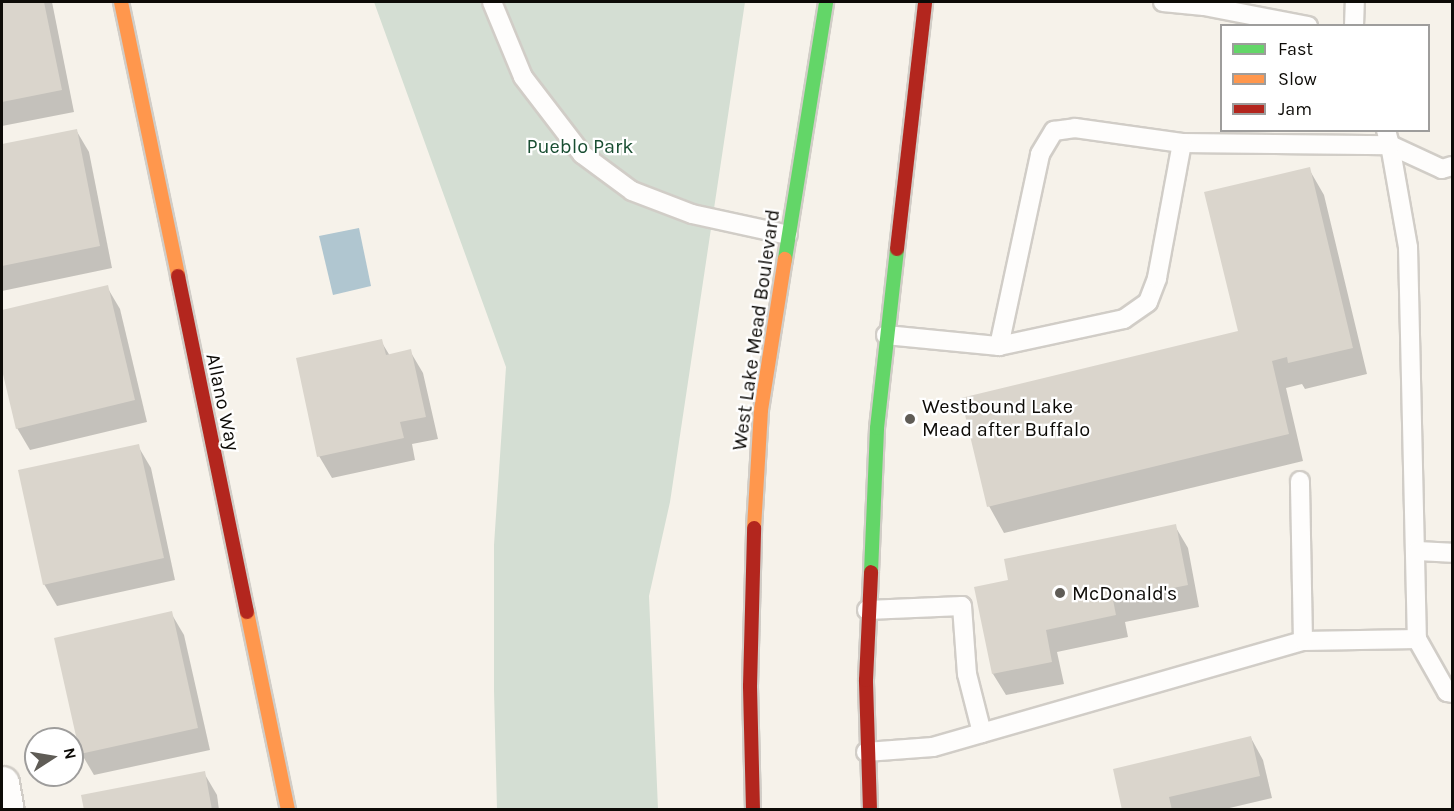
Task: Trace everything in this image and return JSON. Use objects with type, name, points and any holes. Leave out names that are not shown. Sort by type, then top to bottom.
[{"type":"main road","name":"Allano Way","points":[[121,2],[288,810]]},
{"type":"main road","name":"West Lake Mead Boulevard","points":[[753,810],[750,686],[753,554],[761,410],[826,2]]},
{"type":"main road","points":[[870,810],[867,753],[867,610],[877,428],[925,2]]},
{"type":"street","points":[[2,783],[7,810]]},
{"type":"lane","points":[[492,2],[524,77],[582,154],[632,191],[692,214],[788,235]]},
{"type":"lane","points":[[1163,2],[1204,4],[1299,24]]},
{"type":"lane","points":[[1354,24],[1355,2]]},
{"type":"lane","points":[[999,346],[1040,154],[1054,131],[1075,128],[1182,143],[1388,138],[1442,169],[1452,166]]},
{"type":"lane","points":[[1388,138],[1408,247],[1417,551],[1417,639],[1447,692],[1452,693]]},
{"type":"lane","points":[[886,335],[999,346],[1124,319],[1148,302],[1157,278],[1182,143]]},
{"type":"lane","points":[[1300,481],[1304,641]]},
{"type":"lane","points":[[1417,551],[1452,553]]},
{"type":"lane","points":[[867,610],[962,606],[967,674],[982,733]]},
{"type":"lane","points":[[867,753],[933,747],[1304,641],[1417,639]]},
{"type":"green space","name":"Pueblo Park","points":[[374,2],[745,2],[670,502],[649,596],[658,809],[497,809],[494,545],[506,367]]},
{"type":"water","points":[[359,228],[371,286],[333,295],[319,236]]},
{"type":"building","points":[[2,2],[44,2],[62,90],[2,102]]},
{"type":"building","points":[[77,129],[100,246],[2,266],[2,144]]},
{"type":"building","points":[[1310,167],[1353,348],[1288,363],[1287,357],[1272,361],[1289,434],[987,507],[961,398],[1238,331],[1204,192]]},
{"type":"building","points":[[108,285],[135,400],[16,429],[2,370],[2,310]]},
{"type":"building","points":[[382,339],[386,355],[411,349],[426,417],[400,422],[404,438],[317,457],[296,358]]},
{"type":"building","points":[[139,444],[164,558],[43,585],[18,470]]},
{"type":"building","name":"McDonald's","points":[[1176,524],[1188,585],[1113,600],[1116,615],[1046,630],[1052,662],[992,674],[974,587],[1008,580],[1004,559]]},
{"type":"building","points":[[172,611],[198,728],[84,753],[84,727],[74,727],[54,638]]},
{"type":"building","points":[[1251,736],[1260,776],[1169,797],[1172,810],[1122,810],[1113,769]]},
{"type":"building","points":[[205,771],[212,810],[84,810],[81,795]]},
{"type":"traffic: fast","points":[[785,259],[826,2]]},
{"type":"traffic: fast","points":[[871,572],[877,428],[897,249]]},
{"type":"traffic: slow","points":[[121,2],[178,276]]},
{"type":"traffic: slow","points":[[754,528],[761,410],[785,259]]},
{"type":"traffic: slow","points":[[247,612],[288,810]]},
{"type":"traffic: jam","points":[[897,249],[925,2]]},
{"type":"traffic: jam","points":[[178,276],[247,612]]},
{"type":"traffic: jam","points":[[753,810],[750,686],[754,528]]},
{"type":"traffic: jam","points":[[870,810],[866,680],[871,572]]},
{"type":"place","name":"Westbound Lake Mead after Buffalo","points":[[910,419]]},
{"type":"place","name":"McDonald's","points":[[1060,593]]}]
